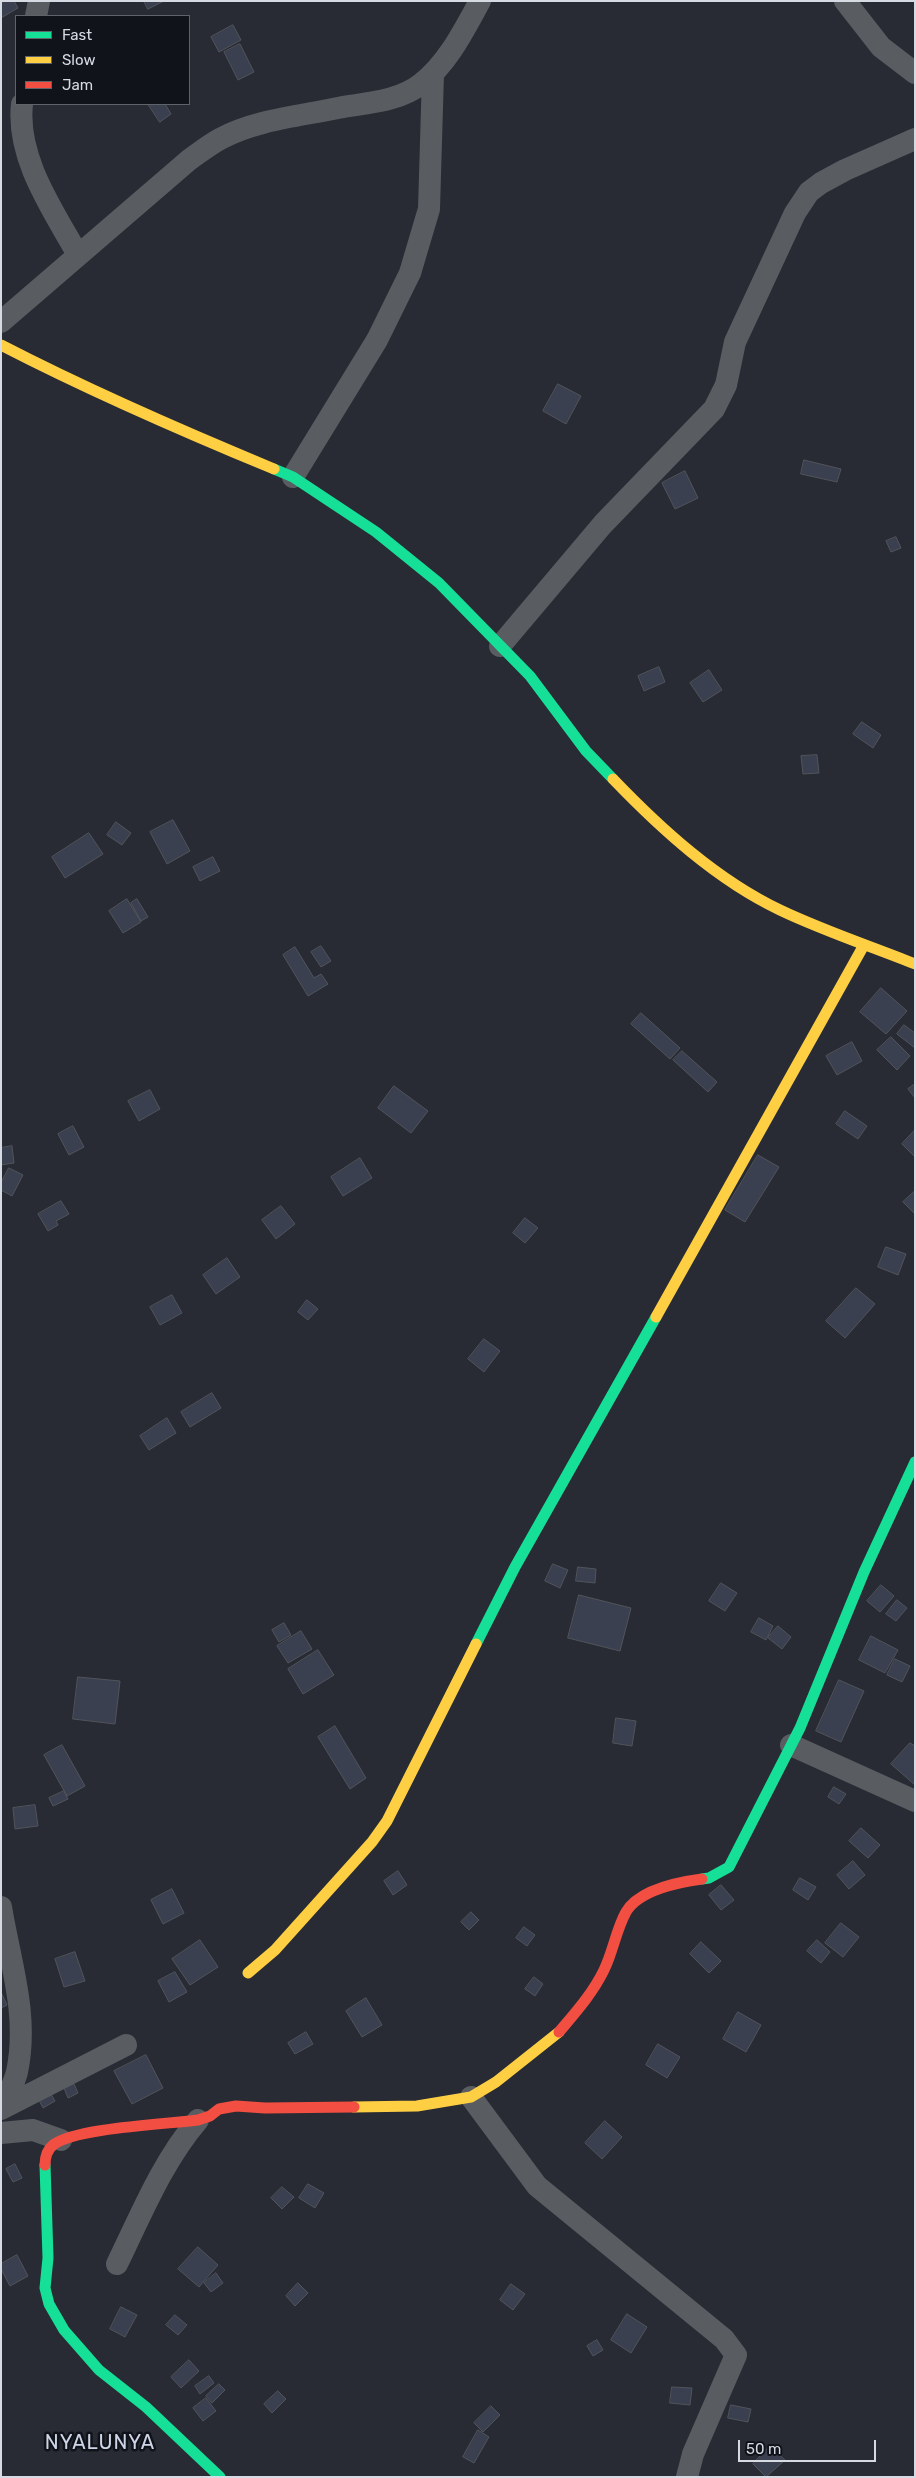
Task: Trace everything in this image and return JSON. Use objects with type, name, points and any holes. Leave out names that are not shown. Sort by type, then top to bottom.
[{"type":"street","points":[[36,15],[39,1]]},
{"type":"street","points":[[1,322],[189,160],[221,138],[247,128],[377,101],[402,94],[419,86],[433,74],[456,44],[480,1]]},
{"type":"street","points":[[845,1],[882,47],[915,73]]},
{"type":"street","points":[[293,477],[377,340],[410,273],[429,210],[433,74]]},
{"type":"street","points":[[22,105],[20,122],[30,162],[40,186],[78,255]]},
{"type":"street","points":[[500,646],[603,524],[676,446],[700,426],[714,409],[726,385],[737,336],[795,213],[809,192],[845,170],[915,139]]},
{"type":"street","points":[[1,345],[57,374],[187,434],[293,477],[376,532],[432,578],[530,676],[586,751],[630,797],[694,854],[725,878],[780,910],[915,964]]},
{"type":"street","points":[[248,1973],[288,1936],[372,1842],[387,1821],[515,1567],[864,945]]},
{"type":"street","points":[[220,2477],[146,2407],[99,2370],[64,2330],[49,2304],[45,2288],[48,2258],[45,2158],[51,2146],[78,2134],[198,2120],[210,2116],[219,2109],[236,2106],[265,2108],[418,2106],[471,2097],[496,2082],[559,2032],[590,1993],[604,1970],[627,1911],[649,1893],[678,1882],[709,1878],[729,1867],[792,1745],[864,1572],[915,1462]]},
{"type":"street","points":[[792,1745],[915,1801]]},
{"type":"street","points":[[1,1907],[12,1970],[19,1992],[21,2022],[17,2072],[2,2108]]},
{"type":"street","points":[[2,2108],[126,2045]]},
{"type":"street","points":[[471,2097],[537,2186],[724,2339],[736,2355],[693,2454],[687,2477]]},
{"type":"street","points":[[117,2264],[159,2178],[184,2136],[198,2120]]},
{"type":"street","points":[[1,2133],[33,2130],[61,2140]]},
{"type":"building","points":[[1,1],[14,1],[18,8],[1,18]]},
{"type":"building","points":[[144,1],[164,1],[148,9]]},
{"type":"building","points":[[233,25],[241,40],[219,52],[211,37]]},
{"type":"building","points":[[240,44],[254,72],[238,80],[224,52]]},
{"type":"building","points":[[149,105],[166,105],[171,114],[160,122]]},
{"type":"building","points":[[558,384],[581,396],[566,424],[543,411]]},
{"type":"building","points":[[804,460],[841,469],[837,482],[801,474]]},
{"type":"building","points":[[685,471],[698,498],[675,509],[662,483]]},
{"type":"building","points":[[896,537],[901,548],[891,552],[886,541]]},
{"type":"building","points":[[659,667],[665,682],[644,691],[638,676]]},
{"type":"building","points":[[709,670],[722,690],[703,702],[690,683]]},
{"type":"building","points":[[862,722],[881,735],[873,748],[853,734]]},
{"type":"building","points":[[817,755],[819,773],[803,774],[801,756]]},
{"type":"building","points":[[173,820],[190,851],[167,864],[150,832]]},
{"type":"building","points":[[116,822],[131,833],[122,845],[107,835]]},
{"type":"building","points":[[89,833],[103,854],[65,878],[52,857]]},
{"type":"building","points":[[213,857],[220,871],[200,881],[193,867]]},
{"type":"building","points":[[127,899],[141,922],[123,933],[109,911]]},
{"type":"building","points":[[137,899],[148,917],[141,921],[131,903]]},
{"type":"building","points":[[321,946],[331,961],[321,967],[311,952]]},
{"type":"building","points":[[295,947],[314,978],[321,974],[328,984],[308,996],[283,955]]},
{"type":"building","points":[[881,988],[907,1011],[886,1034],[860,1012]]},
{"type":"building","points":[[641,1013],[680,1048],[670,1059],[631,1024]]},
{"type":"building","points":[[904,1025],[915,1033],[915,1048],[897,1034]]},
{"type":"building","points":[[891,1037],[910,1056],[897,1070],[877,1050]]},
{"type":"building","points":[[852,1042],[862,1061],[837,1075],[826,1056]]},
{"type":"building","points":[[682,1051],[717,1082],[708,1092],[673,1060]]},
{"type":"building","points":[[915,1084],[915,1098],[908,1089]]},
{"type":"building","points":[[394,1086],[428,1111],[411,1133],[378,1108]]},
{"type":"building","points":[[150,1090],[160,1109],[139,1121],[128,1101]]},
{"type":"building","points":[[845,1111],[867,1126],[858,1139],[836,1124]]},
{"type":"building","points":[[73,1126],[84,1147],[69,1155],[58,1134]]},
{"type":"building","points":[[915,1130],[915,1157],[902,1144]]},
{"type":"building","points":[[12,1146],[14,1163],[1,1165],[1,1148]]},
{"type":"building","points":[[758,1155],[779,1167],[745,1222],[725,1210]]},
{"type":"building","points":[[360,1158],[372,1178],[343,1196],[331,1177]]},
{"type":"building","points":[[9,1168],[23,1175],[12,1196],[1,1190],[1,1183]]},
{"type":"building","points":[[915,1191],[915,1214],[903,1202]]},
{"type":"building","points":[[61,1201],[69,1214],[56,1221],[58,1225],[48,1231],[38,1214]]},
{"type":"building","points":[[281,1206],[295,1224],[276,1239],[262,1220]]},
{"type":"building","points":[[525,1218],[538,1228],[525,1243],[513,1233]]},
{"type":"building","points":[[886,1247],[906,1254],[898,1275],[878,1267]]},
{"type":"building","points":[[227,1258],[240,1277],[216,1294],[203,1275]]},
{"type":"building","points":[[856,1288],[875,1304],[845,1338],[826,1321]]},
{"type":"building","points":[[172,1295],[182,1313],[160,1325],[150,1307]]},
{"type":"building","points":[[307,1300],[318,1309],[308,1320],[298,1312]]},
{"type":"building","points":[[484,1339],[500,1351],[484,1372],[468,1359]]},
{"type":"building","points":[[212,1393],[221,1408],[190,1427],[181,1412]]},
{"type":"building","points":[[167,1418],[176,1433],[149,1450],[140,1436]]},
{"type":"building","points":[[553,1564],[568,1570],[560,1588],[545,1581]]},
{"type":"building","points":[[578,1567],[596,1569],[595,1583],[576,1581]]},
{"type":"building","points":[[721,1583],[737,1593],[725,1611],[709,1601]]},
{"type":"building","points":[[881,1585],[894,1596],[880,1612],[867,1601]]},
{"type":"building","points":[[579,1595],[631,1608],[620,1651],[568,1638]]},
{"type":"building","points":[[897,1600],[907,1608],[896,1621],[886,1614]]},
{"type":"building","points":[[759,1618],[773,1626],[766,1640],[751,1632]]},
{"type":"building","points":[[284,1623],[291,1635],[279,1642],[272,1630]]},
{"type":"building","points":[[778,1626],[791,1637],[782,1649],[768,1638]]},
{"type":"building","points":[[301,1631],[312,1649],[288,1663],[277,1646]]},
{"type":"building","points":[[871,1636],[898,1650],[885,1673],[859,1660]]},
{"type":"building","points":[[318,1650],[334,1675],[303,1694],[288,1669]]},
{"type":"building","points":[[895,1659],[910,1666],[902,1682],[887,1675]]},
{"type":"building","points":[[78,1677],[120,1681],[115,1724],[73,1719]]},
{"type":"building","points":[[839,1680],[864,1691],[841,1742],[816,1731]]},
{"type":"building","points":[[616,1718],[636,1721],[632,1746],[613,1743]]},
{"type":"building","points":[[335,1726],[366,1778],[350,1789],[318,1737]]},
{"type":"building","points":[[910,1743],[915,1746],[915,1785],[891,1764]]},
{"type":"building","points":[[62,1745],[85,1786],[67,1796],[44,1755]]},
{"type":"building","points":[[834,1787],[846,1794],[839,1804],[828,1797]]},
{"type":"building","points":[[64,1791],[68,1799],[53,1806],[49,1798]]},
{"type":"building","points":[[35,1805],[38,1826],[15,1829],[13,1808]]},
{"type":"building","points":[[861,1828],[880,1845],[868,1858],[849,1841]]},
{"type":"building","points":[[853,1861],[865,1875],[849,1889],[837,1875]]},
{"type":"building","points":[[398,1871],[407,1885],[393,1895],[384,1881]]},
{"type":"building","points":[[800,1878],[816,1887],[808,1900],[793,1890]]},
{"type":"building","points":[[721,1885],[734,1900],[721,1910],[709,1895]]},
{"type":"building","points":[[172,1889],[184,1913],[163,1924],[151,1900]]},
{"type":"building","points":[[471,1912],[479,1920],[469,1930],[461,1922]]},
{"type":"building","points":[[841,1923],[859,1937],[843,1957],[825,1943]]},
{"type":"building","points":[[524,1927],[535,1935],[527,1946],[516,1938]]},
{"type":"building","points":[[200,1940],[218,1967],[190,1985],[172,1959]]},
{"type":"building","points":[[817,1940],[830,1952],[821,1963],[807,1951]]},
{"type":"building","points":[[701,1942],[721,1961],[709,1973],[690,1954]]},
{"type":"building","points":[[75,1952],[85,1981],[64,1987],[55,1959]]},
{"type":"building","points":[[175,1972],[187,1992],[169,2002],[158,1981]]},
{"type":"building","points":[[534,1977],[543,1984],[535,1996],[525,1989]]},
{"type":"building","points":[[1,1992],[7,2005],[1,2008]]},
{"type":"building","points":[[366,1998],[382,2025],[362,2037],[346,2011]]},
{"type":"building","points":[[738,2012],[761,2025],[746,2052],[723,2039]]},
{"type":"building","points":[[306,2032],[313,2044],[295,2054],[288,2043]]},
{"type":"building","points":[[658,2044],[680,2057],[667,2078],[646,2065]]},
{"type":"building","points":[[146,2055],[163,2088],[132,2104],[114,2071]]},
{"type":"building","points":[[74,2084],[78,2093],[68,2098],[64,2088]]},
{"type":"building","points":[[51,2094],[55,2101],[43,2108],[39,2100]]},
{"type":"building","points":[[605,2121],[622,2137],[602,2159],[585,2143]]},
{"type":"building","points":[[15,2164],[22,2178],[13,2182],[6,2169]]},
{"type":"building","points":[[308,2184],[324,2193],[315,2208],[299,2198]]},
{"type":"building","points":[[282,2187],[294,2197],[282,2209],[271,2198]]},
{"type":"building","points":[[198,2247],[218,2265],[199,2287],[178,2269]]},
{"type":"building","points":[[17,2255],[28,2276],[10,2286],[1,2269],[1,2264]]},
{"type":"building","points":[[216,2273],[223,2283],[211,2292],[204,2283]]},
{"type":"building","points":[[298,2283],[308,2293],[295,2306],[286,2296]]},
{"type":"building","points":[[511,2284],[525,2294],[513,2310],[500,2300]]},
{"type":"building","points":[[121,2307],[137,2315],[125,2337],[110,2329]]},
{"type":"building","points":[[627,2314],[647,2327],[631,2353],[611,2340]]},
{"type":"building","points":[[175,2315],[187,2325],[178,2335],[166,2325]]},
{"type":"building","points":[[597,2340],[603,2350],[593,2356],[587,2346]]},
{"type":"building","points":[[189,2360],[199,2371],[181,2388],[171,2377]]},
{"type":"building","points":[[209,2376],[214,2383],[200,2394],[195,2386]]},
{"type":"building","points":[[219,2384],[225,2390],[212,2403],[206,2396]]},
{"type":"building","points":[[672,2387],[692,2388],[690,2405],[670,2403]]},
{"type":"building","points":[[278,2391],[286,2399],[272,2413],[264,2404]]},
{"type":"building","points":[[206,2398],[216,2411],[203,2421],[193,2408]]},
{"type":"building","points":[[731,2405],[751,2409],[748,2422],[728,2418]]},
{"type":"building","points":[[491,2406],[500,2415],[483,2432],[474,2423]]},
{"type":"building","points":[[478,2430],[489,2437],[474,2463],[463,2457]]},
{"type":"building","points":[[770,2446],[785,2460],[766,2477],[753,2464]]},
{"type":"traffic: fast","points":[[274,469],[293,477],[376,532],[439,583],[530,676],[586,751],[613,779]]},
{"type":"traffic: fast","points":[[476,1644],[515,1567],[656,1317]]},
{"type":"traffic: fast","points":[[702,1879],[709,1878],[729,1867],[800,1728],[864,1572],[915,1462]]},
{"type":"traffic: fast","points":[[45,2165],[48,2258],[45,2288],[49,2304],[64,2330],[99,2370],[146,2407],[220,2477]]},
{"type":"traffic: slow","points":[[1,345],[136,410],[274,469]]},
{"type":"traffic: slow","points":[[613,779],[670,835],[734,884],[780,910],[813,925],[915,964]]},
{"type":"traffic: slow","points":[[656,1317],[864,945]]},
{"type":"traffic: slow","points":[[248,1973],[275,1950],[372,1842],[387,1821],[476,1644]]},
{"type":"traffic: slow","points":[[354,2107],[417,2106],[471,2097],[496,2082],[559,2032]]},
{"type":"traffic: jam","points":[[559,2032],[595,1987],[607,1963],[626,1912],[632,1904],[660,1888],[702,1879]]},
{"type":"traffic: jam","points":[[45,2165],[45,2159],[53,2145],[80,2134],[198,2120],[210,2116],[219,2109],[236,2106],[265,2108],[354,2107]]},
{"type":"district","name":"NYALUNYA","points":[[100,2443]]}]
